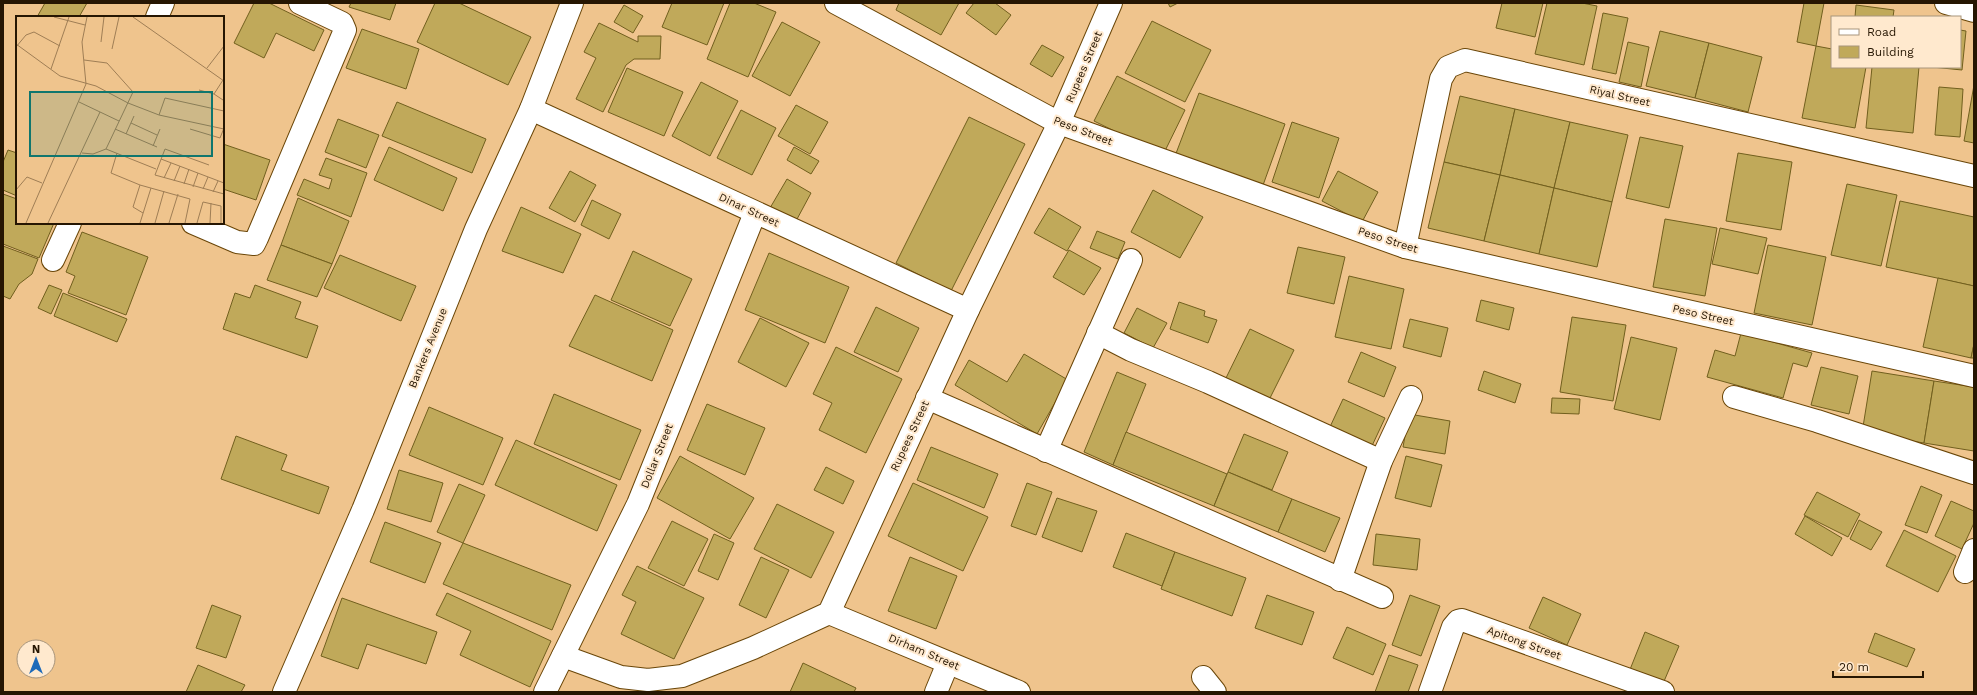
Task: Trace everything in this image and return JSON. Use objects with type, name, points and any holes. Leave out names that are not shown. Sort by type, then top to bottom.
[{"type":"street","points":[[157,16],[163,3]]},
{"type":"street","points":[[195,224],[237,242],[254,244],[257,238],[345,30],[342,23],[300,3]]},
{"type":"street","name":"Bankers Avenue","points":[[284,692],[363,510],[476,229],[531,109],[572,3]]},
{"type":"street","name":"Peso Street","points":[[836,3],[1059,123],[1405,247],[1974,376]]},
{"type":"street","name":"Rupees Street","points":[[829,613],[968,310],[1059,123],[1111,3]]},
{"type":"street","points":[[1946,3],[1974,11]]},
{"type":"street","name":"Riyal Street","points":[[1405,247],[1441,79],[1448,67],[1465,60],[1974,176]]},
{"type":"street","name":"Dinar Street","points":[[531,109],[968,310]]},
{"type":"street","name":"Dollar Street","points":[[545,692],[638,504],[755,213]]},
{"type":"street","points":[[53,260],[70,224]]},
{"type":"street","points":[[1046,451],[1131,260]]},
{"type":"street","points":[[1098,333],[1131,350],[1208,382],[1381,461]]},
{"type":"street","points":[[1340,580],[1381,461],[1411,397]]},
{"type":"street","points":[[1734,397],[1817,421],[1974,473]]},
{"type":"street","points":[[927,398],[1340,580],[1382,597]]},
{"type":"street","points":[[1965,572],[1974,550]]},
{"type":"street","points":[[563,656],[621,677],[648,680],[682,676],[753,648],[829,613]]},
{"type":"street","name":"Dirham Street","points":[[829,613],[1019,692]]},
{"type":"street","name":"Apitong Street","points":[[1430,692],[1453,627],[1458,621],[1462,620],[1663,692]]},
{"type":"street","points":[[936,692],[948,663]]},
{"type":"building","points":[[45,3],[87,3],[80,16],[38,16]]},
{"type":"building","points":[[254,3],[269,3],[324,30],[314,51],[276,33],[264,58],[234,43]]},
{"type":"building","points":[[351,3],[396,3],[390,20],[349,7]]},
{"type":"building","points":[[435,3],[459,3],[531,37],[508,85],[417,42]]},
{"type":"building","points":[[672,3],[724,3],[707,45],[662,27]]},
{"type":"building","points":[[730,3],[754,3],[776,12],[748,77],[707,59]]},
{"type":"building","points":[[899,3],[959,3],[941,35],[896,10]]},
{"type":"building","points":[[974,3],[995,3],[1011,15],[996,35],[966,13]]},
{"type":"building","points":[[1168,3],[1178,3],[1170,7]]},
{"type":"building","points":[[1502,3],[1543,3],[1535,37],[1496,28]]},
{"type":"building","points":[[1547,3],[1582,3],[1597,6],[1584,65],[1535,54]]},
{"type":"building","points":[[1804,3],[1824,3],[1816,46],[1797,42]]},
{"type":"building","points":[[624,5],[643,16],[633,33],[614,22]]},
{"type":"building","points":[[1856,5],[1894,10],[1893,16],[1855,16]]},
{"type":"building","points":[[1603,13],[1628,18],[1616,74],[1592,69]]},
{"type":"building","points":[[1152,21],[1211,50],[1185,102],[1125,73]]},
{"type":"building","points":[[782,22],[820,42],[790,96],[752,76]]},
{"type":"building","points":[[599,23],[638,42],[638,36],[661,36],[660,59],[634,59],[626,65],[603,112],[576,99],[596,58],[584,52]]},
{"type":"building","points":[[362,29],[419,49],[406,89],[346,68]]},
{"type":"building","points":[[1961,30],[1966,31],[1962,70],[1942,68],[1961,68]]},
{"type":"building","points":[[1660,31],[1709,43],[1695,98],[1646,86]]},
{"type":"building","points":[[1628,42],[1649,47],[1641,87],[1619,82]]},
{"type":"building","points":[[1709,43],[1762,57],[1748,112],[1695,98]]},
{"type":"building","points":[[1042,45],[1064,57],[1052,77],[1030,64]]},
{"type":"building","points":[[1816,46],[1831,49],[1831,68],[1866,68],[1855,128],[1802,118]]},
{"type":"building","points":[[627,68],[683,92],[664,136],[608,112]]},
{"type":"building","points":[[1872,68],[1919,68],[1913,133],[1866,128]]},
{"type":"building","points":[[1117,76],[1185,110],[1163,155],[1094,121]]},
{"type":"building","points":[[701,82],[738,101],[710,156],[672,136]]},
{"type":"building","points":[[1974,85],[1974,143],[1964,141]]},
{"type":"building","points":[[1939,87],[1963,89],[1960,137],[1935,135]]},
{"type":"building","points":[[1199,93],[1285,124],[1262,188],[1175,156]]},
{"type":"building","points":[[1460,96],[1515,109],[1500,175],[1444,162]]},
{"type":"building","points":[[397,102],[486,139],[472,173],[382,136]]},
{"type":"building","points":[[796,105],[828,122],[810,154],[778,136]]},
{"type":"building","points":[[1515,109],[1570,122],[1554,188],[1500,175]]},
{"type":"building","points":[[741,110],[776,128],[752,175],[717,158]]},
{"type":"building","points":[[969,117],[1025,144],[951,291],[896,263]]},
{"type":"building","points":[[338,119],[379,135],[366,168],[325,152]]},
{"type":"building","points":[[1292,122],[1339,138],[1319,198],[1272,182]]},
{"type":"building","points":[[1570,122],[1628,135],[1612,202],[1554,188]]},
{"type":"building","points":[[1640,137],[1683,146],[1669,208],[1626,198]]},
{"type":"building","points":[[224,144],[270,160],[256,200],[224,189]]},
{"type":"building","points":[[389,147],[457,178],[443,211],[374,180]]},
{"type":"building","points":[[794,147],[819,161],[811,174],[787,160]]},
{"type":"building","points":[[8,150],[16,153],[16,196],[3,190],[3,162]]},
{"type":"building","points":[[1738,153],[1792,162],[1781,230],[1726,221]]},
{"type":"building","points":[[326,158],[367,173],[351,217],[297,195],[304,179],[329,189],[332,179],[319,175]]},
{"type":"building","points":[[1444,162],[1500,175],[1484,241],[1428,228]]},
{"type":"building","points":[[570,171],[596,185],[575,222],[549,208]]},
{"type":"building","points":[[1338,171],[1378,192],[1362,222],[1322,201]]},
{"type":"building","points":[[1500,175],[1554,188],[1539,254],[1484,241]]},
{"type":"building","points":[[787,179],[811,193],[796,221],[770,208]]},
{"type":"building","points":[[1847,184],[1897,195],[1881,266],[1831,255]]},
{"type":"building","points":[[1554,188],[1612,202],[1597,267],[1539,254]]},
{"type":"building","points":[[1153,190],[1203,217],[1180,258],[1131,232]]},
{"type":"building","points":[[3,194],[16,199],[16,224],[54,224],[39,258],[3,244]]},
{"type":"building","points":[[298,198],[349,221],[332,264],[281,245]]},
{"type":"building","points":[[592,200],[621,214],[609,239],[581,225]]},
{"type":"building","points":[[1900,201],[1974,217],[1974,286],[1886,267]]},
{"type":"building","points":[[521,207],[581,234],[563,273],[502,251]]},
{"type":"building","points":[[1049,208],[1081,227],[1067,251],[1034,233]]},
{"type":"building","points":[[1665,219],[1717,228],[1705,296],[1653,287]]},
{"type":"building","points":[[1720,228],[1767,238],[1758,274],[1712,264]]},
{"type":"building","points":[[1097,231],[1125,242],[1118,259],[1090,248]]},
{"type":"building","points":[[82,232],[148,257],[126,315],[68,293],[75,276],[66,272]]},
{"type":"building","points":[[281,245],[332,264],[317,297],[267,280]]},
{"type":"building","points":[[1768,245],[1826,257],[1812,325],[1754,313]]},
{"type":"building","points":[[3,246],[38,259],[32,274],[19,284],[10,299],[3,296]]},
{"type":"building","points":[[1298,247],[1345,257],[1334,304],[1287,293]]},
{"type":"building","points":[[1069,250],[1101,268],[1084,295],[1053,277]]},
{"type":"building","points":[[633,251],[692,279],[670,326],[611,300]]},
{"type":"building","points":[[769,253],[849,287],[825,343],[745,310]]},
{"type":"building","points":[[340,255],[416,286],[401,321],[324,288]]},
{"type":"building","points":[[1349,276],[1404,289],[1391,349],[1335,337]]},
{"type":"building","points":[[1938,278],[1974,286],[1974,344],[1971,358],[1923,347]]},
{"type":"building","points":[[49,285],[62,290],[51,314],[38,308]]},
{"type":"building","points":[[255,285],[301,302],[295,318],[318,326],[307,358],[223,329],[235,293],[250,298]]},
{"type":"building","points":[[63,293],[127,319],[117,342],[54,316]]},
{"type":"building","points":[[595,295],[673,330],[652,381],[569,346]]},
{"type":"building","points":[[1481,300],[1514,308],[1509,330],[1476,321]]},
{"type":"building","points":[[1179,302],[1205,311],[1204,316],[1217,320],[1208,343],[1170,329]]},
{"type":"building","points":[[876,307],[919,328],[898,372],[854,352]]},
{"type":"building","points":[[1137,308],[1167,323],[1153,348],[1124,333]]},
{"type":"building","points":[[1572,317],[1626,325],[1613,401],[1560,392]]},
{"type":"building","points":[[760,318],[809,343],[786,387],[738,362]]},
{"type":"building","points":[[1410,319],[1448,328],[1441,357],[1403,347]]},
{"type":"building","points":[[1250,329],[1294,350],[1268,402],[1225,380]]},
{"type":"building","points":[[1741,333],[1812,353],[1807,367],[1793,363],[1783,398],[1707,377],[1715,350],[1735,356]]},
{"type":"building","points":[[1631,337],[1677,348],[1660,420],[1614,409]]},
{"type":"building","points":[[1974,344],[1974,358],[1971,358]]},
{"type":"building","points":[[836,347],[902,379],[866,453],[819,430],[832,403],[813,394]]},
{"type":"building","points":[[1361,352],[1396,367],[1384,397],[1348,382]]},
{"type":"building","points":[[1024,354],[1068,380],[1037,434],[955,385],[969,360],[1007,382]]},
{"type":"building","points":[[1821,367],[1858,376],[1849,414],[1811,405]]},
{"type":"building","points":[[1484,371],[1521,384],[1515,403],[1478,390]]},
{"type":"building","points":[[1872,371],[1934,381],[1924,443],[1862,433]]},
{"type":"building","points":[[1117,372],[1146,384],[1113,465],[1084,452]]},
{"type":"building","points":[[1934,381],[1974,387],[1974,451],[1924,443]]},
{"type":"building","points":[[554,394],[641,430],[620,480],[534,444]]},
{"type":"building","points":[[1552,398],[1580,399],[1579,414],[1551,413]]},
{"type":"building","points":[[1343,399],[1385,418],[1371,448],[1329,429]]},
{"type":"building","points":[[707,404],[765,428],[745,475],[687,450]]},
{"type":"building","points":[[429,407],[503,438],[483,485],[409,455]]},
{"type":"building","points":[[1409,414],[1450,421],[1445,454],[1403,447]]},
{"type":"building","points":[[1126,432],[1227,474],[1214,506],[1113,465]]},
{"type":"building","points":[[1244,434],[1288,452],[1272,490],[1228,472]]},
{"type":"building","points":[[236,436],[287,455],[281,470],[329,487],[319,514],[221,479]]},
{"type":"building","points":[[516,440],[617,485],[597,531],[495,485]]},
{"type":"building","points":[[931,447],[998,474],[984,508],[917,480]]},
{"type":"building","points":[[680,456],[754,498],[730,539],[657,498]]},
{"type":"building","points":[[1406,456],[1442,465],[1431,507],[1395,498]]},
{"type":"building","points":[[826,467],[854,481],[843,504],[814,490]]},
{"type":"building","points":[[399,470],[443,483],[431,522],[387,509]]},
{"type":"building","points":[[1228,472],[1292,499],[1278,532],[1214,506]]},
{"type":"building","points":[[913,483],[988,517],[963,571],[888,536]]},
{"type":"building","points":[[1027,483],[1052,492],[1036,535],[1011,526]]},
{"type":"building","points":[[459,484],[485,495],[463,543],[437,532]]},
{"type":"building","points":[[1921,486],[1942,495],[1927,533],[1905,525]]},
{"type":"building","points":[[1817,492],[1860,514],[1848,537],[1804,515]]},
{"type":"building","points":[[1057,498],[1097,511],[1082,552],[1042,537]]},
{"type":"building","points":[[1292,499],[1340,518],[1325,552],[1278,532]]},
{"type":"building","points":[[1951,501],[1974,511],[1974,523],[1962,549],[1935,536]]},
{"type":"building","points":[[777,504],[834,532],[811,578],[754,549]]},
{"type":"building","points":[[1805,516],[1842,538],[1832,556],[1795,534]]},
{"type":"building","points":[[1859,520],[1882,532],[1871,550],[1850,539]]},
{"type":"building","points":[[672,521],[708,539],[684,586],[648,568]]},
{"type":"building","points":[[385,522],[441,543],[425,583],[370,562]]},
{"type":"building","points":[[1904,530],[1956,556],[1938,592],[1886,566]]},
{"type":"building","points":[[1126,533],[1175,552],[1162,586],[1113,567]]},
{"type":"building","points":[[714,534],[734,543],[718,580],[698,571]]},
{"type":"building","points":[[1376,534],[1420,539],[1417,570],[1373,565]]},
{"type":"building","points":[[463,543],[571,585],[552,630],[443,584]]},
{"type":"building","points":[[1175,552],[1246,578],[1232,616],[1161,589]]},
{"type":"building","points":[[761,557],[789,570],[766,618],[739,605]]},
{"type":"building","points":[[910,557],[957,576],[936,629],[888,611]]},
{"type":"building","points":[[637,566],[704,598],[674,659],[621,634],[636,602],[622,595]]},
{"type":"building","points":[[447,593],[551,641],[530,687],[460,655],[471,631],[436,615]]},
{"type":"building","points":[[1267,595],[1314,612],[1302,645],[1255,628]]},
{"type":"building","points":[[1410,595],[1440,606],[1421,656],[1392,645]]},
{"type":"building","points":[[1543,597],[1581,614],[1567,645],[1529,628]]},
{"type":"building","points":[[342,598],[437,632],[426,664],[367,644],[358,669],[321,656]]},
{"type":"building","points":[[212,605],[241,616],[226,658],[196,648]]},
{"type":"building","points":[[1347,627],[1386,644],[1373,675],[1333,658]]},
{"type":"building","points":[[1645,632],[1679,646],[1662,686],[1629,672]]},
{"type":"building","points":[[1875,633],[1915,649],[1907,667],[1868,652]]},
{"type":"building","points":[[1389,655],[1418,665],[1408,692],[1375,692]]},
{"type":"building","points":[[803,663],[856,688],[854,692],[790,692]]},
{"type":"building","points":[[198,665],[245,685],[241,692],[186,692]]}]
